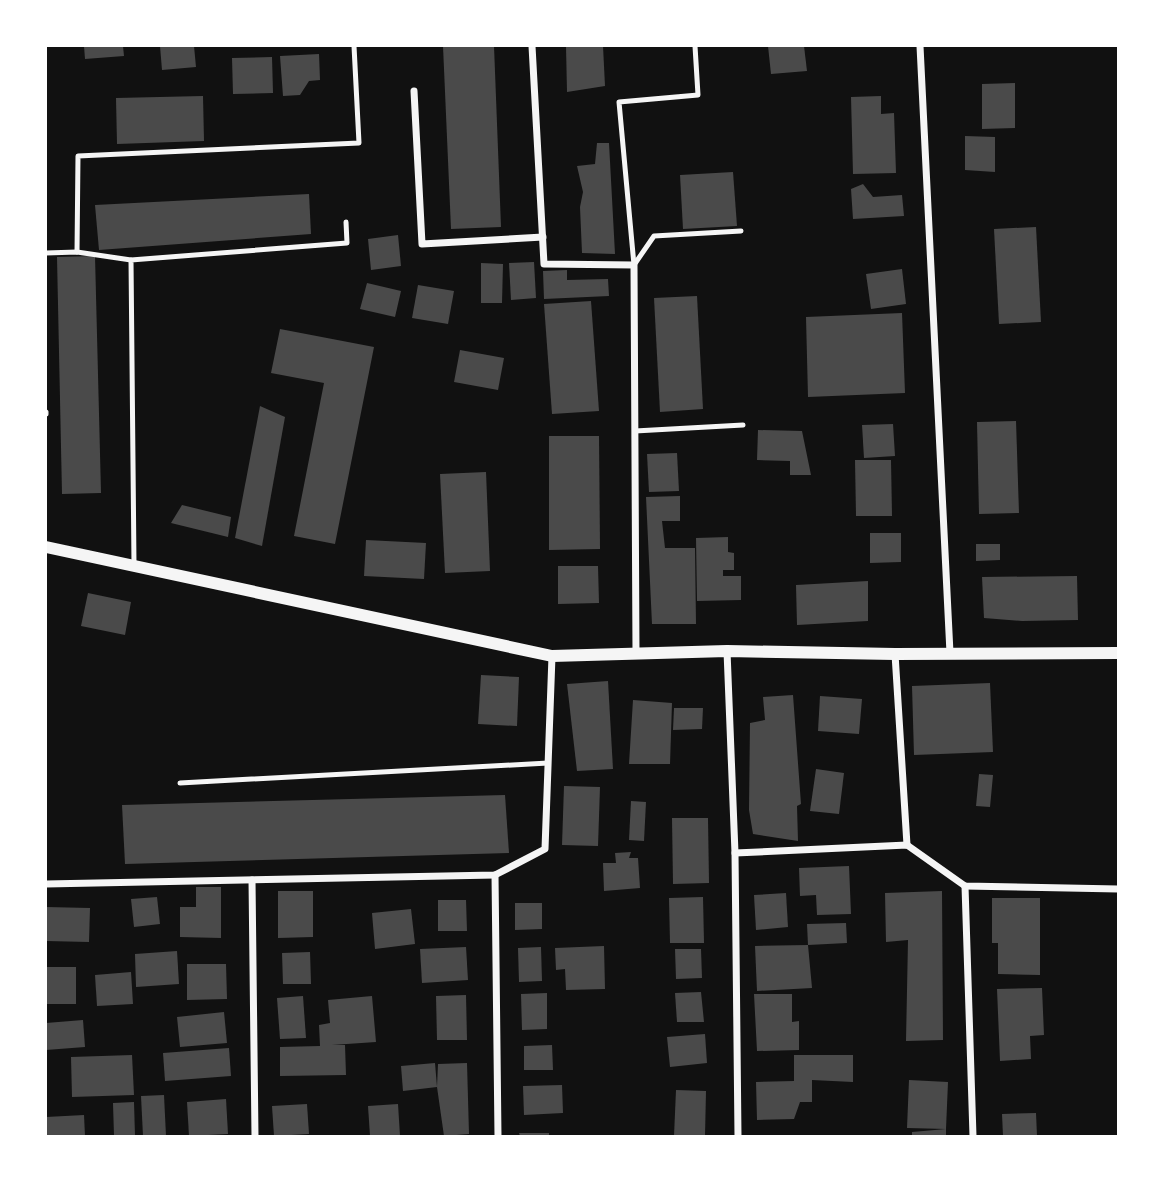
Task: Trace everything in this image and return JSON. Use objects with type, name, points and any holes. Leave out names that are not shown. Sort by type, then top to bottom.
[{"type":"street","points":[[532,46],[544,264],[634,265],[636,653]]},
{"type":"street","points":[[920,46],[950,653]]},
{"type":"street","points":[[414,90],[422,244],[543,236]]},
{"type":"street","points":[[46,547],[552,656],[727,651],[895,654],[1118,653]]},
{"type":"street","points":[[727,651],[735,853],[738,1136]]},
{"type":"street","points":[[895,654],[907,845]]},
{"type":"street","points":[[46,884],[495,875],[545,849],[552,656]]},
{"type":"street","points":[[735,853],[907,845],[965,886],[1118,889]]},
{"type":"street","points":[[495,875],[498,1136]]},
{"type":"street","points":[[252,880],[255,1136]]},
{"type":"street","points":[[965,886],[974,1136]]},
{"type":"lane","points":[[77,253],[78,156],[359,143],[354,46]]},
{"type":"lane","points":[[634,265],[620,102],[698,95],[695,46]]},
{"type":"lane","points":[[46,253],[77,253],[131,260],[348,243],[346,222]]},
{"type":"lane","points":[[634,265],[654,236],[741,231]]},
{"type":"lane","points":[[131,260],[134,567]]},
{"type":"lane","points":[[635,430],[743,425]]},
{"type":"lane","points":[[180,783],[548,763]]},
{"type":"building","points":[[84,46],[123,46],[124,56],[85,59]]},
{"type":"building","points":[[160,46],[194,46],[196,67],[162,70]]},
{"type":"building","points":[[443,46],[494,46],[501,227],[451,229]]},
{"type":"building","points":[[566,46],[603,46],[605,86],[567,92]]},
{"type":"building","points":[[768,46],[804,46],[807,71],[771,74]]},
{"type":"building","points":[[319,54],[320,80],[309,81],[300,95],[283,96],[280,56]]},
{"type":"building","points":[[272,57],[273,93],[233,94],[232,58]]},
{"type":"building","points":[[1015,83],[1015,128],[982,129],[982,84]]},
{"type":"building","points":[[203,96],[204,141],[117,144],[116,98]]},
{"type":"building","points":[[881,96],[881,114],[894,113],[896,173],[853,174],[851,97]]},
{"type":"building","points":[[965,136],[995,137],[995,172],[965,170]]},
{"type":"building","points":[[597,143],[609,143],[615,254],[582,253],[580,207],[583,192],[577,166],[595,164]]},
{"type":"building","points":[[733,172],[737,226],[683,229],[680,175]]},
{"type":"building","points":[[863,184],[873,197],[902,195],[904,216],[853,219],[851,189]]},
{"type":"building","points":[[309,194],[311,234],[99,250],[95,205]]},
{"type":"building","points":[[1036,227],[1041,322],[999,324],[994,229]]},
{"type":"building","points":[[398,235],[401,266],[371,270],[368,239]]},
{"type":"building","points":[[95,256],[101,493],[62,494],[57,257]]},
{"type":"building","points":[[534,262],[536,298],[511,300],[509,263]]},
{"type":"building","points":[[481,263],[503,264],[502,303],[481,303]]},
{"type":"building","points":[[902,269],[906,304],[871,309],[866,274]]},
{"type":"building","points":[[567,270],[567,280],[608,279],[609,296],[544,299],[543,271]]},
{"type":"building","points":[[367,283],[401,291],[395,317],[360,309]]},
{"type":"building","points":[[418,285],[454,291],[448,324],[412,318]]},
{"type":"building","points":[[697,296],[703,409],[660,412],[654,298]]},
{"type":"building","points":[[591,301],[599,411],[552,414],[544,304]]},
{"type":"building","points":[[902,313],[905,393],[808,397],[806,317]]},
{"type":"building","points":[[280,329],[374,347],[335,544],[294,536],[324,383],[271,373]]},
{"type":"building","points":[[460,350],[504,358],[498,390],[454,382]]},
{"type":"building","points":[[260,406],[285,417],[262,546],[235,538]]},
{"type":"building","points":[[1016,421],[1019,513],[979,514],[977,422]]},
{"type":"building","points":[[893,424],[895,456],[864,458],[862,425]]},
{"type":"building","points":[[758,430],[802,431],[811,475],[790,475],[790,461],[757,460]]},
{"type":"building","points":[[549,436],[599,436],[600,549],[549,550]]},
{"type":"building","points":[[677,453],[679,491],[649,492],[647,454]]},
{"type":"building","points":[[855,460],[891,460],[892,516],[856,516]]},
{"type":"building","points":[[486,472],[490,571],[445,573],[440,474]]},
{"type":"building","points":[[680,496],[680,521],[662,521],[665,548],[695,548],[696,624],[652,624],[646,497]]},
{"type":"building","points":[[182,505],[231,517],[228,537],[171,523]]},
{"type":"building","points":[[870,533],[901,533],[901,562],[870,563]]},
{"type":"building","points":[[728,537],[728,552],[734,553],[734,570],[723,570],[723,576],[741,576],[741,600],[697,601],[696,538]]},
{"type":"building","points":[[366,540],[426,543],[424,579],[364,576]]},
{"type":"building","points":[[976,544],[1000,544],[1000,560],[976,561]]},
{"type":"building","points":[[558,566],[598,566],[599,603],[558,604]]},
{"type":"building","points":[[1077,576],[1078,620],[1022,621],[984,618],[982,577]]},
{"type":"building","points":[[868,581],[868,621],[797,625],[796,585]]},
{"type":"building","points":[[88,593],[131,602],[125,635],[81,626]]},
{"type":"building","points":[[481,675],[519,677],[517,726],[478,724]]},
{"type":"building","points":[[608,681],[613,769],[577,771],[567,684]]},
{"type":"building","points":[[990,683],[993,752],[914,755],[912,686]]},
{"type":"building","points":[[793,695],[801,804],[797,806],[798,841],[753,834],[749,810],[750,723],[765,720],[763,697]]},
{"type":"building","points":[[820,696],[862,699],[859,734],[818,731]]},
{"type":"building","points":[[633,700],[672,703],[670,764],[629,764]]},
{"type":"building","points":[[674,708],[703,708],[702,729],[673,730]]},
{"type":"building","points":[[816,769],[844,773],[839,814],[810,811]]},
{"type":"building","points":[[979,774],[993,775],[990,807],[976,806]]},
{"type":"building","points":[[564,786],[600,787],[598,846],[562,845]]},
{"type":"building","points":[[505,795],[509,853],[125,864],[122,805]]},
{"type":"building","points":[[631,801],[646,802],[644,841],[629,840]]},
{"type":"building","points":[[672,818],[708,818],[709,883],[673,884]]},
{"type":"building","points":[[631,852],[629,858],[638,858],[640,888],[604,891],[603,863],[616,863],[615,853]]},
{"type":"building","points":[[849,866],[851,914],[817,915],[816,895],[800,896],[799,868]]},
{"type":"building","points":[[196,887],[221,887],[221,938],[180,937],[180,907],[196,907]]},
{"type":"building","points":[[278,891],[313,891],[313,937],[278,938]]},
{"type":"building","points":[[942,891],[943,1040],[906,1041],[908,940],[886,942],[885,893]]},
{"type":"building","points":[[786,893],[788,927],[756,930],[754,895]]},
{"type":"building","points":[[157,897],[160,924],[134,927],[131,899]]},
{"type":"building","points":[[703,897],[704,943],[670,943],[669,898]]},
{"type":"building","points":[[992,898],[1040,898],[1040,975],[998,974],[998,943],[992,943]]},
{"type":"building","points":[[438,900],[466,900],[467,931],[438,931]]},
{"type":"building","points":[[515,903],[542,903],[542,929],[515,930]]},
{"type":"building","points":[[46,907],[90,908],[89,942],[46,941]]},
{"type":"building","points":[[411,909],[415,944],[375,949],[372,913]]},
{"type":"building","points":[[846,923],[847,943],[808,945],[807,924]]},
{"type":"building","points":[[808,945],[812,988],[757,991],[755,946]]},
{"type":"building","points":[[604,946],[605,989],[566,990],[565,969],[556,970],[555,948]]},
{"type":"building","points":[[466,947],[468,980],[422,983],[420,949]]},
{"type":"building","points":[[541,947],[542,981],[519,982],[518,948]]},
{"type":"building","points":[[675,949],[701,949],[702,978],[676,979]]},
{"type":"building","points":[[177,951],[179,984],[136,987],[135,954]]},
{"type":"building","points":[[310,952],[311,984],[283,984],[282,953]]},
{"type":"building","points":[[187,964],[226,964],[227,999],[187,1000]]},
{"type":"building","points":[[46,967],[76,967],[76,1004],[46,1004]]},
{"type":"building","points":[[131,972],[133,1004],[97,1006],[95,975]]},
{"type":"building","points":[[1042,988],[1044,1035],[1030,1036],[1031,1059],[1000,1061],[997,989]]},
{"type":"building","points":[[701,992],[704,1022],[677,1022],[675,993]]},
{"type":"building","points":[[547,993],[547,1029],[522,1030],[521,994]]},
{"type":"building","points":[[754,994],[792,994],[792,1022],[799,1021],[799,1050],[757,1051]]},
{"type":"building","points":[[466,995],[467,1040],[437,1040],[436,996]]},
{"type":"building","points":[[303,996],[306,1038],[280,1039],[277,998]]},
{"type":"building","points":[[372,996],[376,1042],[332,1045],[345,1045],[346,1075],[280,1076],[280,1047],[320,1046],[319,1025],[330,1023],[328,1000]]},
{"type":"building","points":[[224,1012],[227,1043],[180,1047],[177,1017]]},
{"type":"building","points":[[83,1020],[85,1047],[46,1050],[46,1023]]},
{"type":"building","points":[[705,1034],[707,1063],[670,1067],[667,1037]]},
{"type":"building","points":[[552,1045],[553,1070],[524,1070],[524,1046]]},
{"type":"building","points":[[229,1048],[231,1076],[165,1081],[163,1053]]},
{"type":"building","points":[[132,1055],[134,1095],[72,1097],[71,1057]]},
{"type":"building","points":[[794,1055],[853,1055],[853,1082],[812,1080],[812,1102],[800,1102],[794,1119],[757,1120],[756,1082],[794,1081]]},
{"type":"building","points":[[435,1063],[437,1087],[403,1091],[401,1066]]},
{"type":"building","points":[[467,1063],[469,1134],[444,1136],[437,1087],[438,1064]]},
{"type":"building","points":[[909,1080],[948,1082],[946,1129],[907,1128]]},
{"type":"building","points":[[562,1085],[563,1113],[524,1115],[523,1086]]},
{"type":"building","points":[[676,1090],[706,1091],[705,1136],[674,1136]]},
{"type":"building","points":[[164,1095],[166,1136],[143,1136],[141,1096]]},
{"type":"building","points":[[226,1099],[228,1134],[189,1136],[187,1102]]},
{"type":"building","points":[[134,1102],[135,1136],[114,1136],[113,1103]]},
{"type":"building","points":[[307,1104],[309,1134],[274,1136],[272,1106]]},
{"type":"building","points":[[398,1104],[400,1136],[370,1136],[368,1106]]},
{"type":"building","points":[[1036,1113],[1037,1136],[1003,1136],[1002,1114]]},
{"type":"building","points":[[84,1115],[85,1136],[46,1136],[46,1117]]},
{"type":"building","points":[[946,1129],[946,1136],[912,1136],[912,1132]]},
{"type":"building","points":[[519,1133],[549,1133],[549,1136],[520,1136]]}]
